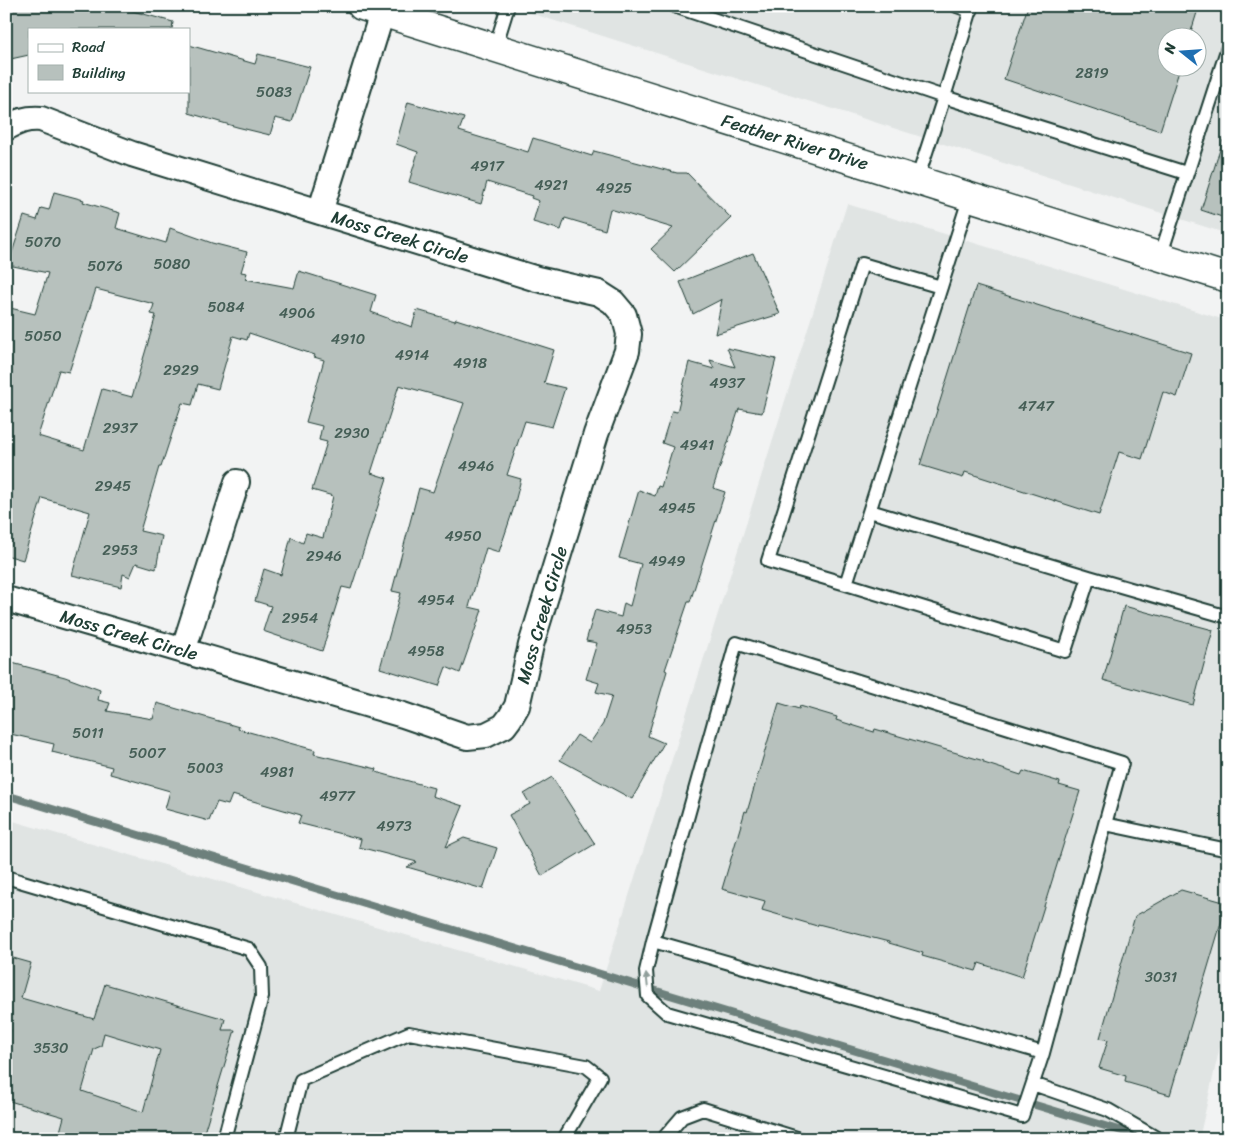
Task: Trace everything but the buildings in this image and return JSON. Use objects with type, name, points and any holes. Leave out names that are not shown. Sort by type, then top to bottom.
[{"type":"street","name":"Feather River Drive","points":[[372,9],[1228,278]]},
{"type":"street","name":"Moss Creek Circle","points":[[320,212],[372,9]]},
{"type":"street","name":"Moss Creek Circle","points":[[6,128],[20,120],[41,119],[132,154],[537,280],[599,293],[613,302],[624,315],[629,334],[627,351],[593,443],[531,645],[517,706],[504,726],[486,735],[467,737],[403,715],[6,599]]},
{"type":"street","points":[[183,651],[237,482]]},
{"type":"lane","points":[[495,48],[508,6]]},
{"type":"lane","points":[[674,6],[944,97],[1186,173]]},
{"type":"lane","points":[[917,180],[972,8],[957,6]]},
{"type":"lane","points":[[1160,257],[1186,173],[1224,72],[1228,47]]},
{"type":"lane","points":[[846,584],[970,196]]},
{"type":"lane","points":[[941,287],[862,264],[768,561],[1065,651],[1089,577]]},
{"type":"lane","points":[[870,510],[1228,617]]},
{"type":"lane","points":[[736,643],[1122,762],[1104,824],[1043,1053],[1022,1116],[666,1012],[648,996],[646,971],[653,941],[736,643]]},
{"type":"lane","points":[[1104,824],[1228,850]]},
{"type":"lane","points":[[6,877],[249,949],[261,967],[262,997],[224,1139]]},
{"type":"lane","points":[[653,941],[1043,1053]]},
{"type":"lane","points":[[286,1139],[301,1080],[409,1032],[586,1066],[600,1077],[564,1139]]},
{"type":"lane","points":[[1033,1084],[1108,1110],[1158,1139]]},
{"type":"lane","points":[[663,1139],[682,1117],[702,1109],[800,1139]]},
{"type":"shaded area","points":[[508,6],[1228,6],[1228,234]]},
{"type":"shaded area","points":[[847,204],[1228,321],[1228,1011],[1199,1139],[6,1139],[6,819],[599,991]]},
{"type":"waterway","points":[[6,795],[1148,1139]]}]
